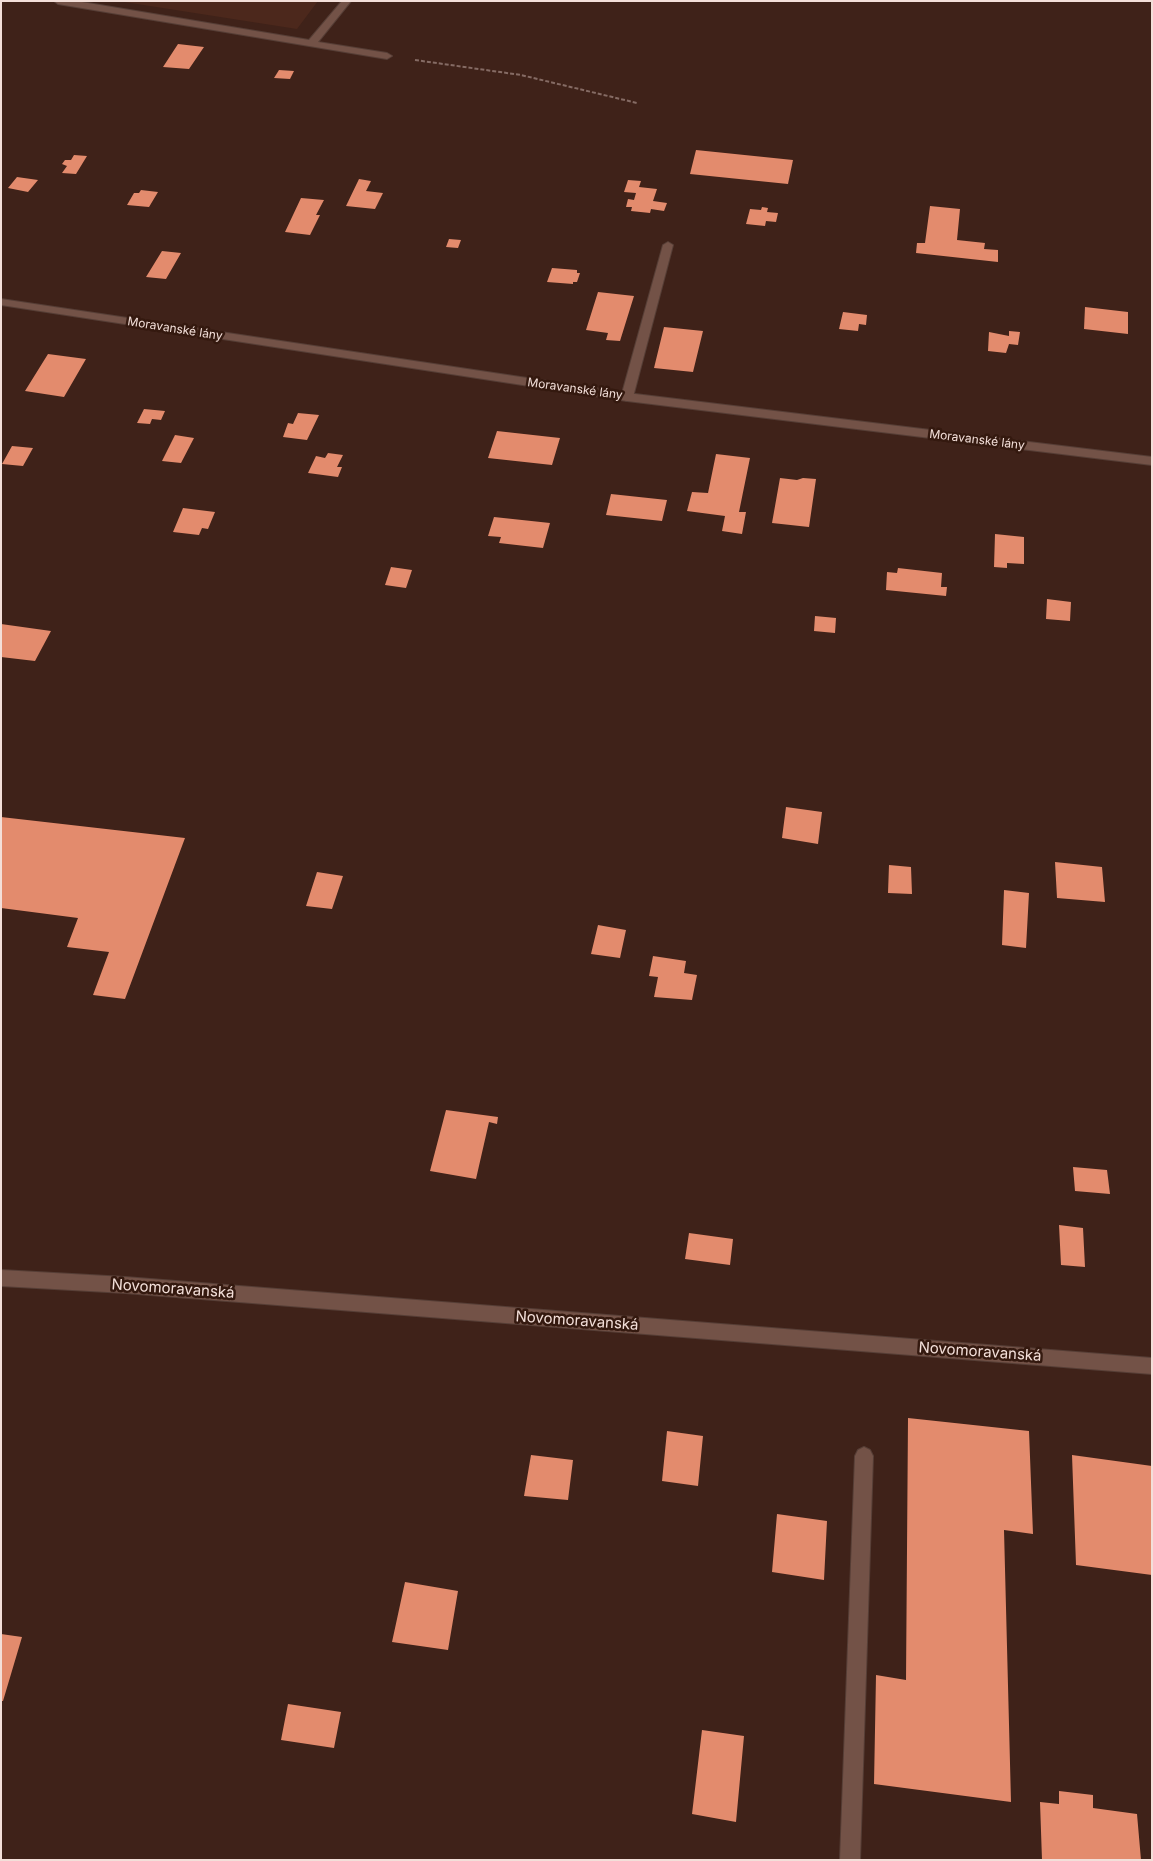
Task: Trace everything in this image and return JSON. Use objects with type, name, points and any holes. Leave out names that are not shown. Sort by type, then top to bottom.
[{"type":"street","points":[[58,1],[387,56]]},
{"type":"street","points":[[311,44],[347,1]]},
{"type":"street","points":[[627,397],[668,245]]},
{"type":"street","name":"Moravanské lány","points":[[1,302],[344,356],[627,397],[1152,461]]},
{"type":"street","name":"Novomoravanská","points":[[1,1278],[135,1286],[1152,1366]]},
{"type":"street","points":[[850,1860],[864,1456]]},
{"type":"path","points":[[387,56],[521,75],[637,103]]},
{"type":"shaded area","points":[[118,1],[318,1],[297,29]]},
{"type":"building","points":[[178,44],[204,47],[189,69],[163,67]]},
{"type":"building","points":[[279,70],[294,71],[290,79],[274,78]]},
{"type":"building","points":[[696,150],[793,160],[788,184],[690,174]]},
{"type":"building","points":[[74,155],[87,156],[76,174],[62,173],[67,166],[62,164],[65,160],[71,160]]},
{"type":"building","points":[[17,177],[38,180],[28,192],[8,188]]},
{"type":"building","points":[[359,179],[371,181],[366,191],[383,193],[375,209],[346,206]]},
{"type":"building","points":[[628,180],[641,181],[639,187],[657,189],[653,201],[667,203],[664,211],[651,209],[650,213],[631,211],[632,207],[626,207],[628,199],[634,200],[636,193],[624,192]]},
{"type":"building","points":[[141,190],[158,192],[149,207],[127,205],[134,193],[139,193]]},
{"type":"building","points":[[301,198],[324,200],[316,215],[320,215],[310,235],[285,232]]},
{"type":"building","points":[[930,206],[960,209],[957,240],[985,243],[984,249],[998,250],[998,262],[916,253],[917,243],[925,243]]},
{"type":"building","points":[[762,207],[768,208],[767,212],[778,213],[776,222],[766,221],[765,226],[746,224],[750,209],[761,210]]},
{"type":"building","points":[[449,239],[461,240],[458,248],[446,247]]},
{"type":"building","points":[[162,251],[181,253],[166,279],[146,277]]},
{"type":"building","points":[[552,268],[577,270],[577,273],[580,273],[577,282],[573,282],[573,284],[547,282]]},
{"type":"building","points":[[598,292],[634,296],[620,341],[606,340],[608,333],[586,330]]},
{"type":"building","points":[[1085,307],[1128,312],[1128,334],[1084,329]]},
{"type":"building","points":[[843,312],[867,315],[866,325],[859,324],[858,331],[839,329]]},
{"type":"building","points":[[664,327],[703,331],[693,372],[654,368]]},
{"type":"building","points":[[1009,331],[1020,332],[1018,345],[1009,344],[1006,353],[988,351],[989,332],[1009,336]]},
{"type":"building","points":[[48,354],[86,359],[64,397],[25,391]]},
{"type":"building","points":[[144,409],[165,411],[161,420],[152,419],[150,424],[137,423]]},
{"type":"building","points":[[298,413],[319,415],[307,440],[283,437],[288,423],[293,424]]},
{"type":"building","points":[[497,431],[560,438],[552,465],[488,458]]},
{"type":"building","points":[[175,435],[194,438],[181,463],[162,461]]},
{"type":"building","points":[[12,446],[33,448],[23,466],[2,464]]},
{"type":"building","points":[[328,453],[343,455],[337,467],[342,467],[338,477],[308,473],[316,456],[325,458]]},
{"type":"building","points":[[716,454],[750,458],[739,512],[746,512],[742,534],[722,531],[725,516],[687,511],[692,492],[708,493]]},
{"type":"building","points":[[780,478],[797,480],[803,478],[816,479],[809,527],[772,523]]},
{"type":"building","points":[[611,494],[667,500],[662,521],[606,515]]},
{"type":"building","points":[[183,508],[215,512],[208,529],[202,528],[199,535],[173,532]]},
{"type":"building","points":[[494,517],[550,523],[543,548],[499,543],[501,537],[488,536]]},
{"type":"building","points":[[995,534],[1024,537],[1024,564],[1007,563],[1007,568],[994,567]]},
{"type":"building","points":[[391,567],[412,570],[406,588],[385,585]]},
{"type":"building","points":[[898,568],[942,573],[941,587],[947,587],[946,596],[886,590],[887,572],[897,573]]},
{"type":"building","points":[[1047,599],[1071,602],[1070,621],[1046,619]]},
{"type":"building","points":[[815,616],[836,618],[835,633],[814,631]]},
{"type":"building","points":[[1,624],[51,631],[35,661],[1,657]]},
{"type":"building","points":[[786,807],[822,812],[818,844],[782,838]]},
{"type":"building","points":[[1,817],[185,838],[125,999],[93,995],[109,952],[67,947],[78,918],[1,908]]},
{"type":"building","points":[[1055,862],[1102,867],[1105,902],[1057,898]]},
{"type":"building","points":[[889,865],[911,867],[912,894],[888,893]]},
{"type":"building","points":[[317,872],[343,876],[332,909],[306,906]]},
{"type":"building","points":[[1004,890],[1029,893],[1026,948],[1002,945]]},
{"type":"building","points":[[598,925],[626,930],[620,958],[591,954]]},
{"type":"building","points":[[653,956],[686,961],[684,973],[697,975],[692,1000],[654,997],[658,977],[649,976]]},
{"type":"building","points":[[446,1110],[498,1117],[497,1124],[489,1122],[476,1179],[430,1171]]},
{"type":"building","points":[[1073,1167],[1107,1170],[1110,1194],[1075,1191]]},
{"type":"building","points":[[1059,1225],[1083,1228],[1085,1267],[1061,1265]]},
{"type":"building","points":[[689,1233],[733,1239],[730,1265],[685,1259]]},
{"type":"building","points":[[908,1418],[1029,1431],[1033,1534],[1004,1530],[1011,1802],[874,1784],[876,1675],[906,1680]]},
{"type":"building","points":[[667,1431],[703,1436],[698,1486],[662,1481]]},
{"type":"building","points":[[531,1455],[573,1460],[568,1500],[524,1496]]},
{"type":"building","points":[[1072,1455],[1152,1466],[1152,1575],[1076,1565]]},
{"type":"building","points":[[777,1514],[827,1521],[824,1580],[772,1572]]},
{"type":"building","points":[[405,1582],[458,1591],[448,1650],[392,1642]]},
{"type":"building","points":[[1,1634],[22,1637],[3,1701],[1,1701]]},
{"type":"building","points":[[288,1704],[341,1712],[334,1748],[281,1740]]},
{"type":"building","points":[[702,1730],[744,1736],[736,1822],[692,1814]]},
{"type":"building","points":[[1059,1791],[1093,1795],[1093,1808],[1137,1814],[1141,1860],[1042,1860],[1040,1802],[1059,1804]]}]
